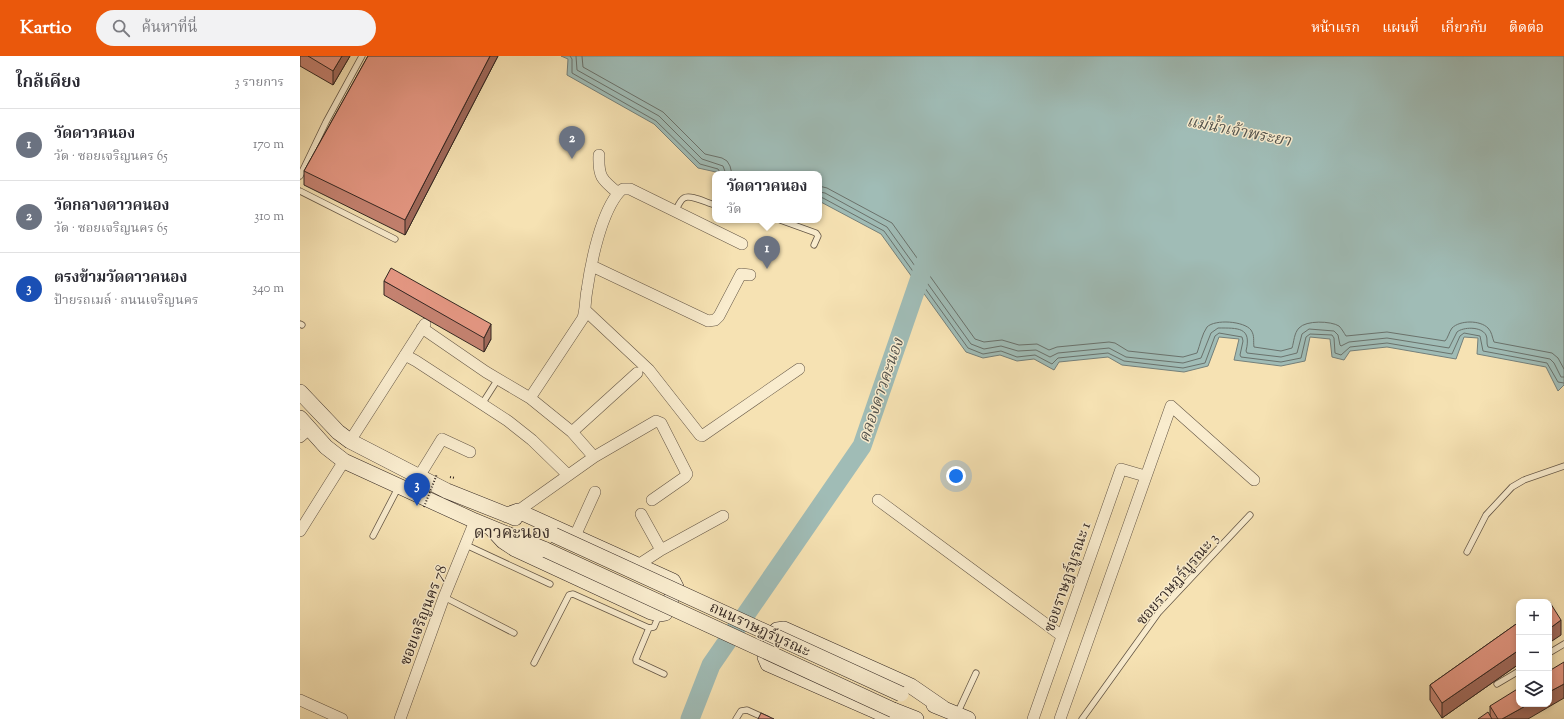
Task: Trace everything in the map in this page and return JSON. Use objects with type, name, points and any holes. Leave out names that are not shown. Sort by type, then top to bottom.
[{"type":"main road","points":[[300,392],[338,432],[350,442],[418,478],[446,491],[575,536],[673,581],[676,587],[665,614],[659,614],[606,592],[515,549],[503,541],[491,528]]},
{"type":"main road","name":"ถนนราษฎร์บูรณะ","points":[[303,428],[344,461],[475,521],[546,550],[893,715],[916,719]]},
{"type":"main road","name":"ถนนราษฎร์บูรณะ","points":[[512,513],[554,535],[900,694],[956,714]]},
{"type":"main road","points":[[893,715],[768,664],[765,657],[777,630],[784,628],[911,686],[956,714]]},
{"type":"street","points":[[599,155],[598,165],[602,179],[618,193]]},
{"type":"street","points":[[530,398],[583,318],[586,291],[594,250],[606,216],[618,193],[623,189],[630,189],[742,244]]},
{"type":"street","points":[[592,266],[708,321],[718,318],[741,274],[750,275]]},
{"type":"street","points":[[585,310],[649,370],[702,436],[799,369]]},
{"type":"street","points":[[350,442],[423,326],[498,380],[530,398],[572,432],[594,457]]},
{"type":"street","points":[[405,355],[482,404],[532,440],[568,475]]},
{"type":"street","points":[[572,432],[638,373]]},
{"type":"street","points":[[1060,719],[1170,406],[1254,480]]},
{"type":"street","points":[[512,513],[594,457],[656,421],[661,423],[687,474],[685,477],[652,500]]},
{"type":"street","points":[[418,478],[442,439],[470,452]]},
{"type":"street","points":[[300,532],[344,461]]},
{"type":"street","name":"ซอยราษฎร์บูรณะ 1","points":[[1033,719],[1121,469],[1145,476]]},
{"type":"street","points":[[575,536],[595,492]]},
{"type":"street","points":[[878,500],[1062,636]]},
{"type":"street","points":[[641,514],[661,550]]},
{"type":"street","points":[[638,565],[661,550],[723,516]]},
{"type":"street","name":"ซอยเจริญนคร 78","points":[[400,719],[444,597],[475,521]]},
{"type":"street","points":[[300,700],[342,719]]},
{"type":"lane","points":[[300,176],[326,122],[362,56]]},
{"type":"lane","points":[[300,191],[395,239]]},
{"type":"lane","points":[[675,212],[682,198],[685,197],[692,197],[712,204]]},
{"type":"lane","points":[[788,223],[816,233],[818,236],[814,245]]},
{"type":"lane","points":[[482,404],[498,380]]},
{"type":"lane","points":[[1467,552],[1486,515],[1512,487],[1524,480],[1564,466]]},
{"type":"lane","points":[[373,536],[399,486]]},
{"type":"lane","name":"ซอยราษฎร์บูรณะ 3","points":[[1082,719],[1159,612],[1250,515]]},
{"type":"lane","points":[[466,545],[550,584]]},
{"type":"lane","points":[[534,663],[567,599],[573,594],[649,628],[654,627],[659,614]]},
{"type":"lane","points":[[444,597],[514,632]]},
{"type":"lane","points":[[649,628],[636,661],[664,674]]},
{"type":"lane","points":[[1552,651],[1564,644]]},
{"type":"lane","points":[[956,714],[976,673]]},
{"type":"lane","points":[[1497,684],[1516,673]]},
{"type":"lane","points":[[736,719],[741,711],[747,710],[767,719]]},
{"type":"path","points":[[424,507],[437,474]]},
{"type":"water","name":"แม่น้ำเจ้าพระยา","points":[[561,56],[1564,56],[1564,385],[1558,391],[1546,367],[1477,354],[1478,338],[1464,337],[1456,359],[1387,347],[1350,351],[1344,360],[1332,357],[1330,339],[1310,337],[1305,361],[1281,366],[1234,360],[1239,339],[1219,337],[1208,366],[1184,372],[1122,365],[1108,357],[1059,362],[1054,370],[1034,359],[1017,361],[1000,355],[983,358],[966,352],[881,234],[822,203],[822,171],[712,171],[698,168],[654,124],[567,75],[568,59]]},
{"type":"building","points":[[308,56],[342,56],[333,71]]},
{"type":"building","points":[[368,56],[490,56],[405,220],[304,171]]},
{"type":"building","points":[[391,268],[491,324],[484,338],[384,281]]},
{"type":"building","points":[[1552,606],[1561,620],[1552,627]]},
{"type":"building","points":[[1516,624],[1516,652],[1442,703],[1430,685]]},
{"type":"building","points":[[1564,662],[1564,684],[1552,690],[1552,671],[1552,669]]},
{"type":"building","points":[[1516,690],[1516,707],[1524,707],[1502,719],[1498,719],[1490,706]]},
{"type":"building","points":[[1488,712],[1492,719],[1478,719]]},
{"type":"building","points":[[761,713],[774,719],[758,719]]},
{"type":"waterway","name":"คลองดาวคะนอง","points":[[690,719],[711,665],[862,446],[926,260]]},
{"type":"place","name":"วัดกลางดาวคนอง","points":[[572,159]]},
{"type":"place","name":"วัดดาวคนอง","points":[[767,269]]},
{"type":"place","name":"ตรงข้ามวัดดาวคนอง","points":[[417,506]]},
{"type":"district","name":"ดาวคะนอง","points":[[512,532]]}]
